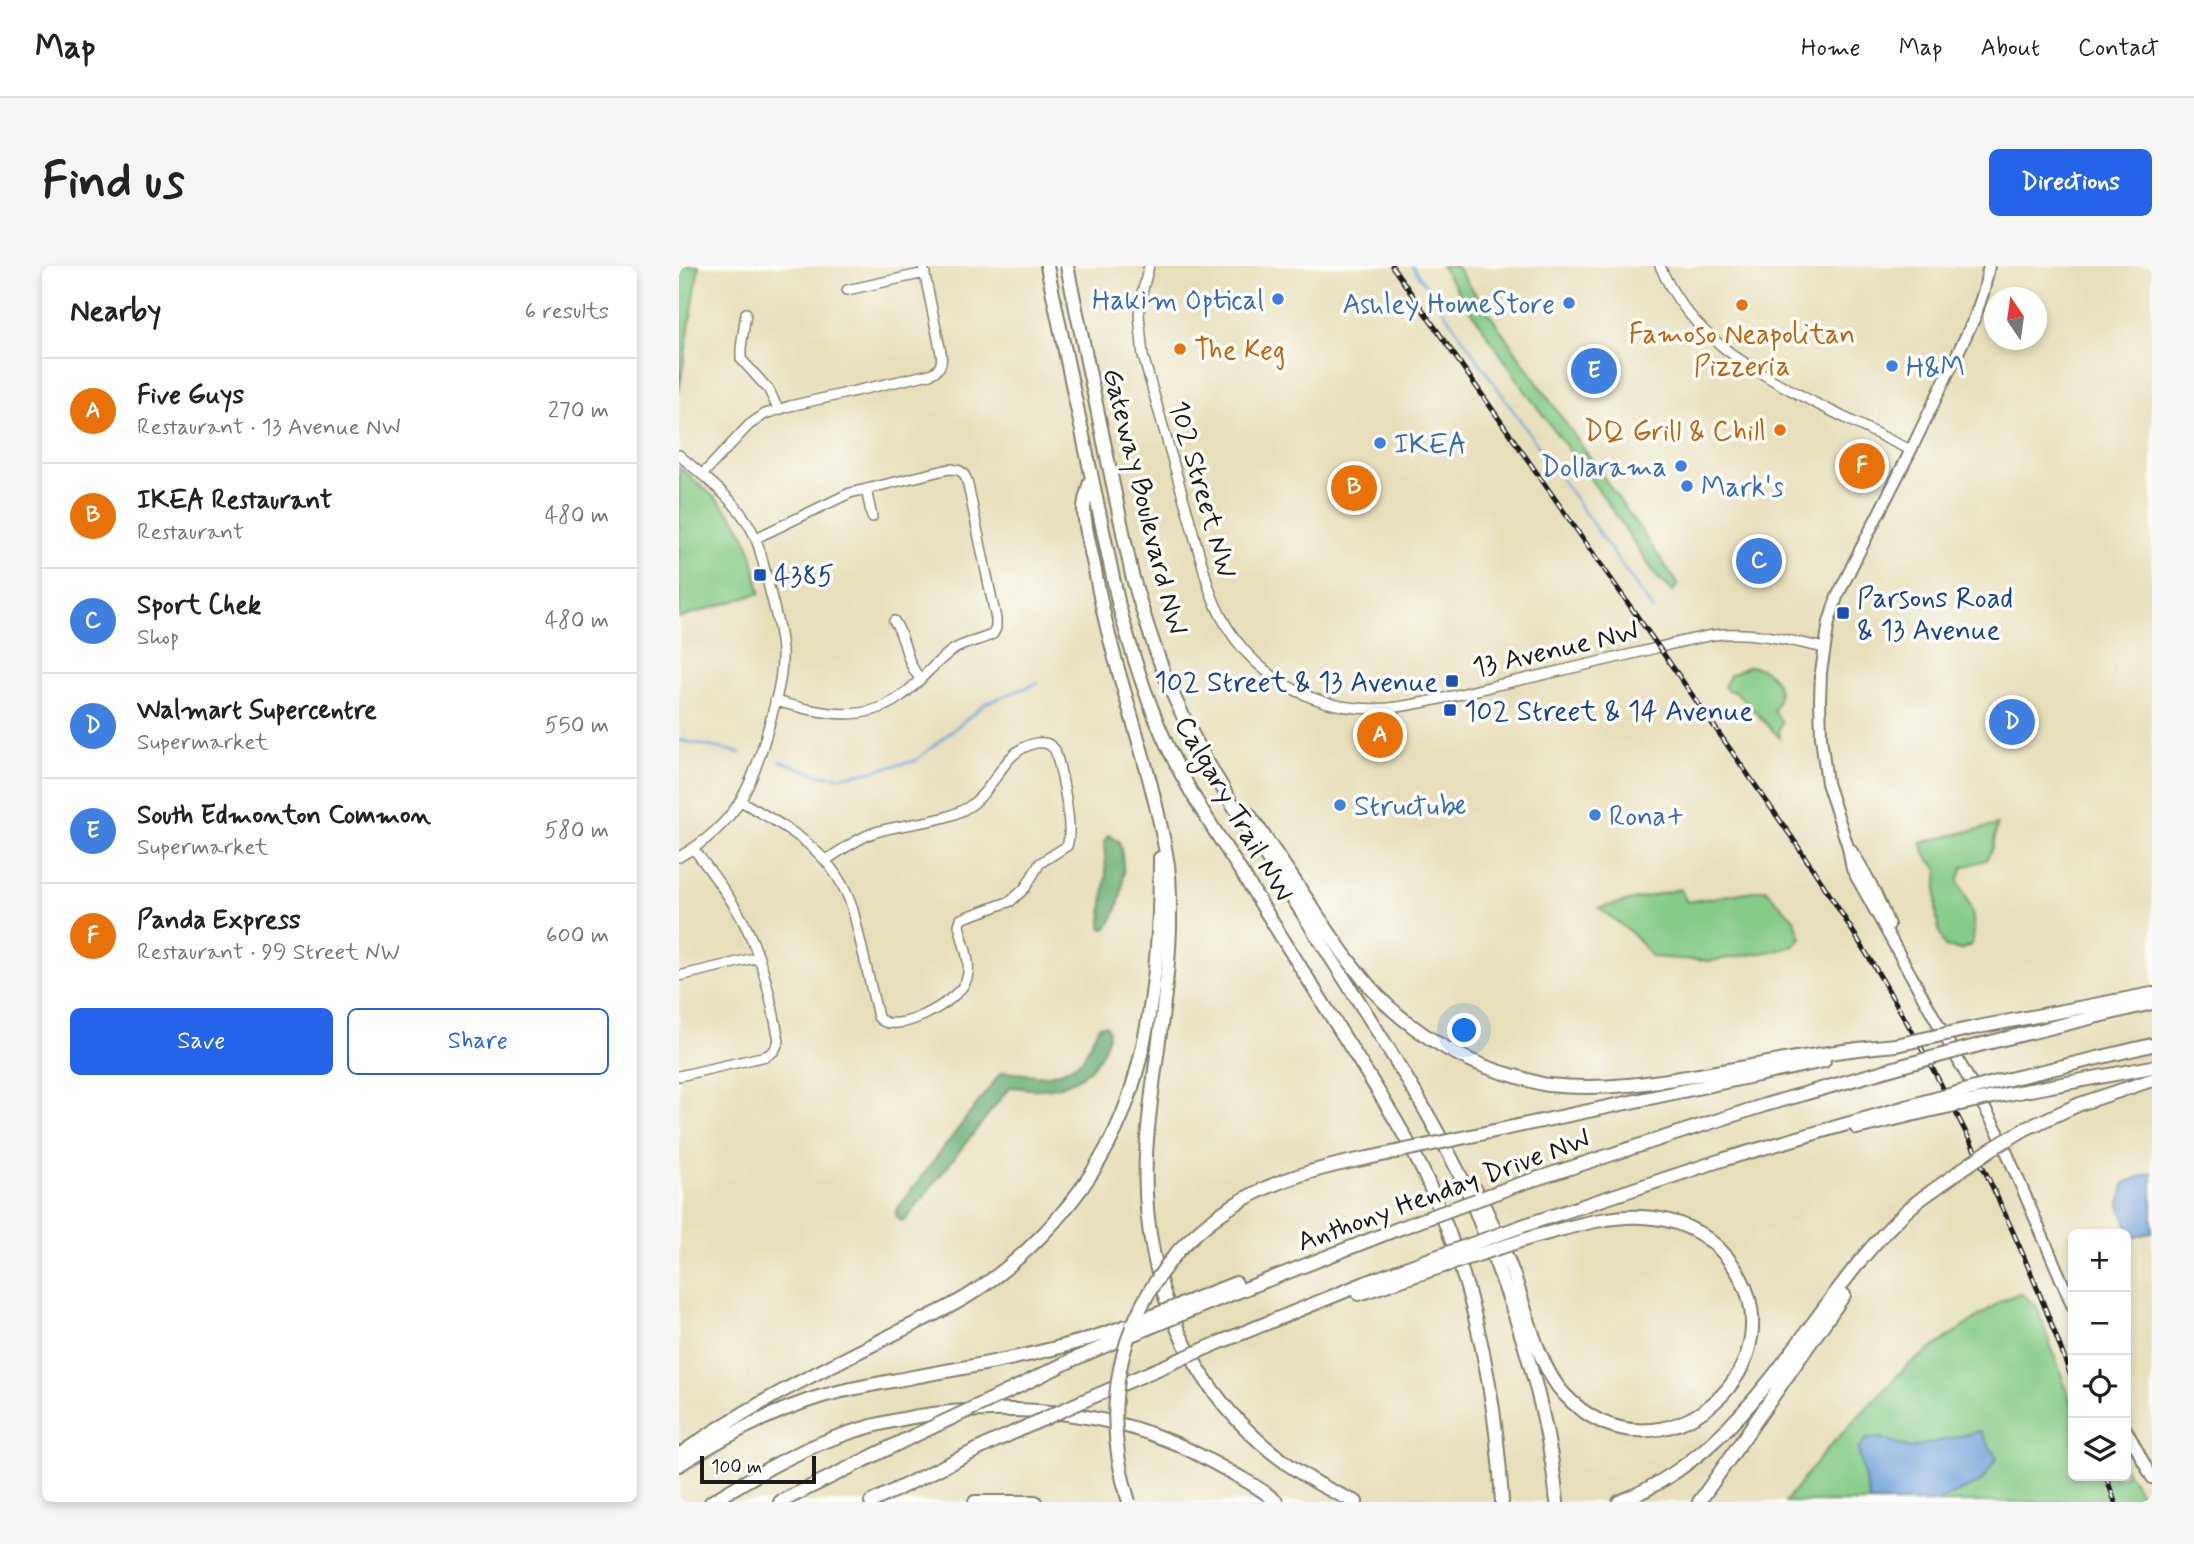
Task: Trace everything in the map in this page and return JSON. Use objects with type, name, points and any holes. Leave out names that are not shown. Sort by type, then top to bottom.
[{"type":"highway","name":"Calgary Trail NW","points":[[1047,266],[1119,606],[1134,660],[1188,787],[1406,1140],[1436,1202],[1461,1267],[1488,1369],[1502,1502]]},
{"type":"highway","name":"Gateway Boulevard NW","points":[[1067,266],[1132,575],[1145,621],[1175,698],[1214,773],[1396,1063],[1438,1134],[1472,1200],[1511,1303],[1537,1393],[1557,1502]]},
{"type":"highway","points":[[1075,266],[1077,315]]},
{"type":"highway","points":[[1091,475],[1084,509],[1101,601],[1116,666],[1145,762],[1168,863],[1169,959],[1145,1176],[1149,1232],[1166,1302],[1184,1347],[1210,1389],[1249,1433],[1292,1468],[1356,1502]]},
{"type":"highway","points":[[1214,773],[1235,793],[1341,950],[1377,994],[1412,1027],[1444,1047],[1491,1070],[1546,1084],[1615,1087],[1840,1050],[1896,1045]]},
{"type":"highway","points":[[679,1455],[710,1433],[782,1391],[969,1295],[1033,1246],[1078,1192],[1096,1166],[1121,1116],[1140,1058],[1157,945],[1161,828]]},
{"type":"highway","points":[[1129,1502],[1118,1463],[1114,1415],[1118,1376],[1142,1304],[1163,1268],[1195,1232],[1220,1212],[1265,1187],[1294,1175],[1368,1158],[1973,1028],[2152,994]]},
{"type":"highway","name":"Anthony Henday Drive NW","points":[[780,1502],[1073,1360],[1129,1330],[1514,1186],[1727,1116],[1983,1044],[2152,1003]]},
{"type":"highway","points":[[871,1502],[995,1441],[1265,1322],[1330,1304],[1528,1224],[1778,1143],[1929,1105],[2001,1081],[2152,1045]]},
{"type":"highway","points":[[1396,1063],[1439,1121],[1462,1161],[1505,1254],[1551,1375],[1570,1400],[1609,1425],[1626,1430],[1653,1430],[1674,1426],[1709,1409],[1732,1385],[1741,1370],[1752,1334],[1751,1310],[1737,1269],[1708,1237],[1667,1220],[1643,1217],[1610,1218],[1533,1237],[1420,1268]]},
{"type":"highway","points":[[1929,1105],[2003,1095],[2152,1067]]},
{"type":"highway","points":[[1619,1502],[1667,1478],[1720,1437],[1741,1416],[1866,1254],[1920,1199],[2025,1129],[2080,1104],[2152,1080]]},
{"type":"highway","points":[[1699,1502],[1860,1273],[1886,1241],[1942,1185]]},
{"type":"highway","points":[[679,1465],[748,1425],[780,1410],[821,1397],[1008,1359],[1129,1330]]},
{"type":"highway","points":[[711,1502],[795,1454],[835,1438],[906,1418],[1004,1409],[1088,1418],[1165,1439],[1262,1489],[1277,1502]]},
{"type":"highway","points":[[975,1502],[1035,1502]]},
{"type":"main road","points":[[1989,266],[1985,290],[1975,317],[1837,597],[1824,648],[1820,700],[1824,764],[1835,810],[1848,847],[1875,891],[1906,966],[2007,1151],[2068,1295]]},
{"type":"main road","points":[[2131,1438],[2152,1478]]},
{"type":"street","name":"102 Street NW","points":[[1149,266],[1139,315],[1143,356],[1215,606],[1249,657],[1274,678],[1297,692]]},
{"type":"street","points":[[1660,266],[1680,300],[1698,323],[1714,341],[1739,361],[1765,377],[1911,450]]},
{"type":"street","points":[[702,475],[749,425],[765,414],[930,374],[940,367],[941,353],[924,269],[847,290]]},
{"type":"street","points":[[746,313],[741,359],[769,390],[778,409]]},
{"type":"street","points":[[679,455],[738,509],[756,538],[781,639],[781,674],[775,701],[757,766],[741,801],[723,824],[694,849],[679,857]]},
{"type":"street","points":[[756,538],[834,499],[949,469],[962,471],[968,485],[996,619],[995,631],[989,636],[951,651],[900,698],[891,703],[854,713],[824,714],[775,701]]},
{"type":"street","points":[[866,489],[872,517]]},
{"type":"street","points":[[894,621],[903,635],[913,669],[921,679]]},
{"type":"street","name":"13 Avenue NW","points":[[1297,692],[1332,704],[1387,708],[1469,692],[1714,635],[1754,634],[1824,648]]},
{"type":"street","points":[[741,801],[801,837],[826,860],[851,903],[877,1013],[882,1022],[889,1024],[937,1010],[956,996],[966,982],[968,972],[959,925],[961,919],[1011,901],[1025,888],[1040,863],[1067,846],[1070,835],[1067,807],[1056,754],[1050,744],[1038,743],[1018,751],[1004,763],[981,796],[966,808],[872,834],[826,860]]},
{"type":"street","points":[[679,1076],[766,1056],[776,1049],[778,1036],[759,957],[738,911],[694,849]]},
{"type":"street","points":[[679,976],[759,957]]},
{"type":"green space","points":[[680,266],[699,266],[679,391],[679,274]]},
{"type":"green space","points":[[1441,266],[1456,266],[1678,584],[1673,591],[1657,577],[1605,499],[1528,395]]},
{"type":"green space","points":[[679,467],[715,498],[738,524],[750,548],[760,593],[679,618]]},
{"type":"green space","points":[[1749,666],[1770,674],[1776,683],[1779,695],[1774,711],[1782,722],[1779,728],[1780,738],[1735,691],[1724,687],[1730,675]]},
{"type":"green space","points":[[1997,825],[1993,848],[1986,860],[1963,867],[1958,881],[1973,919],[1972,944],[1961,950],[1945,947],[1937,919],[1938,868],[1928,859],[1921,842]]},
{"type":"green space","points":[[1108,835],[1119,841],[1123,875],[1113,919],[1107,928],[1103,929],[1101,926],[1106,873],[1104,842]]},
{"type":"green space","points":[[1680,889],[1687,902],[1765,889],[1794,919],[1801,938],[1793,946],[1780,950],[1710,961],[1652,957],[1633,934],[1599,908]]},
{"type":"green space","points":[[1106,1025],[1108,1033],[1105,1046],[1085,1073],[1055,1087],[1010,1087],[906,1219],[901,1221],[896,1216],[896,1210],[1000,1074],[1004,1072],[1046,1076],[1063,1071],[1082,1060],[1099,1026]]},
{"type":"green space","points":[[2020,1293],[2036,1305],[2068,1394],[2068,1481],[2131,1481],[2131,1477],[2146,1502],[1785,1502],[1827,1449],[1908,1365],[2001,1301]]},
{"type":"water","points":[[2152,1172],[2152,1232],[2132,1238],[2131,1229],[2129,1229],[2120,1206],[2124,1183]]},
{"type":"water","points":[[1980,1431],[1997,1458],[1981,1482],[1936,1502],[1870,1502],[1858,1450],[1866,1439],[1880,1438],[1911,1448]]},
{"type":"waterway","points":[[1412,266],[1653,610]]},
{"type":"waterway","points":[[780,761],[820,775],[839,777],[915,761],[986,703],[1038,683]]},
{"type":"waterway","points":[[679,740],[741,753]]},
{"type":"railway","points":[[1392,266],[1793,839],[1875,968],[1914,1034],[1985,1170],[2017,1240],[2068,1369]]},
{"type":"railway","points":[[2108,1481],[2115,1502]]},
{"type":"place","name":"Hakim Optical","points":[[1278,299]]},
{"type":"place","name":"Ashley HomeStore","points":[[1569,303]]},
{"type":"place","name":"Famoso Neapolitan Pizzeria","points":[[1742,305]]},
{"type":"place","name":"The Keg","points":[[1180,349]]},
{"type":"place","name":"H&M","points":[[1892,366]]},
{"type":"place","name":"South Edmonton Common","points":[[1594,371]]},
{"type":"place","name":"DQ Grill & Chill","points":[[1780,430]]},
{"type":"place","name":"IKEA","points":[[1380,443]]},
{"type":"place","name":"Dollarama","points":[[1681,466]]},
{"type":"place","name":"Panda Express","points":[[1862,466]]},
{"type":"place","name":"Mark's","points":[[1687,486]]},
{"type":"place","name":"IKEA Restaurant","points":[[1354,488]]},
{"type":"place","name":"Sport Chek","points":[[1759,561]]},
{"type":"place","name":"4385","points":[[760,575]]},
{"type":"place","name":"Parsons Road & 13 Avenue","points":[[1843,613]]},
{"type":"place","name":"102 Street & 13 Avenue","points":[[1452,681]]},
{"type":"place","name":"102 Street & 14 Avenue","points":[[1450,710]]},
{"type":"place","name":"Walmart Supercentre","points":[[2012,722]]},
{"type":"place","name":"Five Guys","points":[[1380,735]]},
{"type":"place","name":"Structube","points":[[1340,805]]},
{"type":"place","name":"Rona+","points":[[1595,815]]}]
